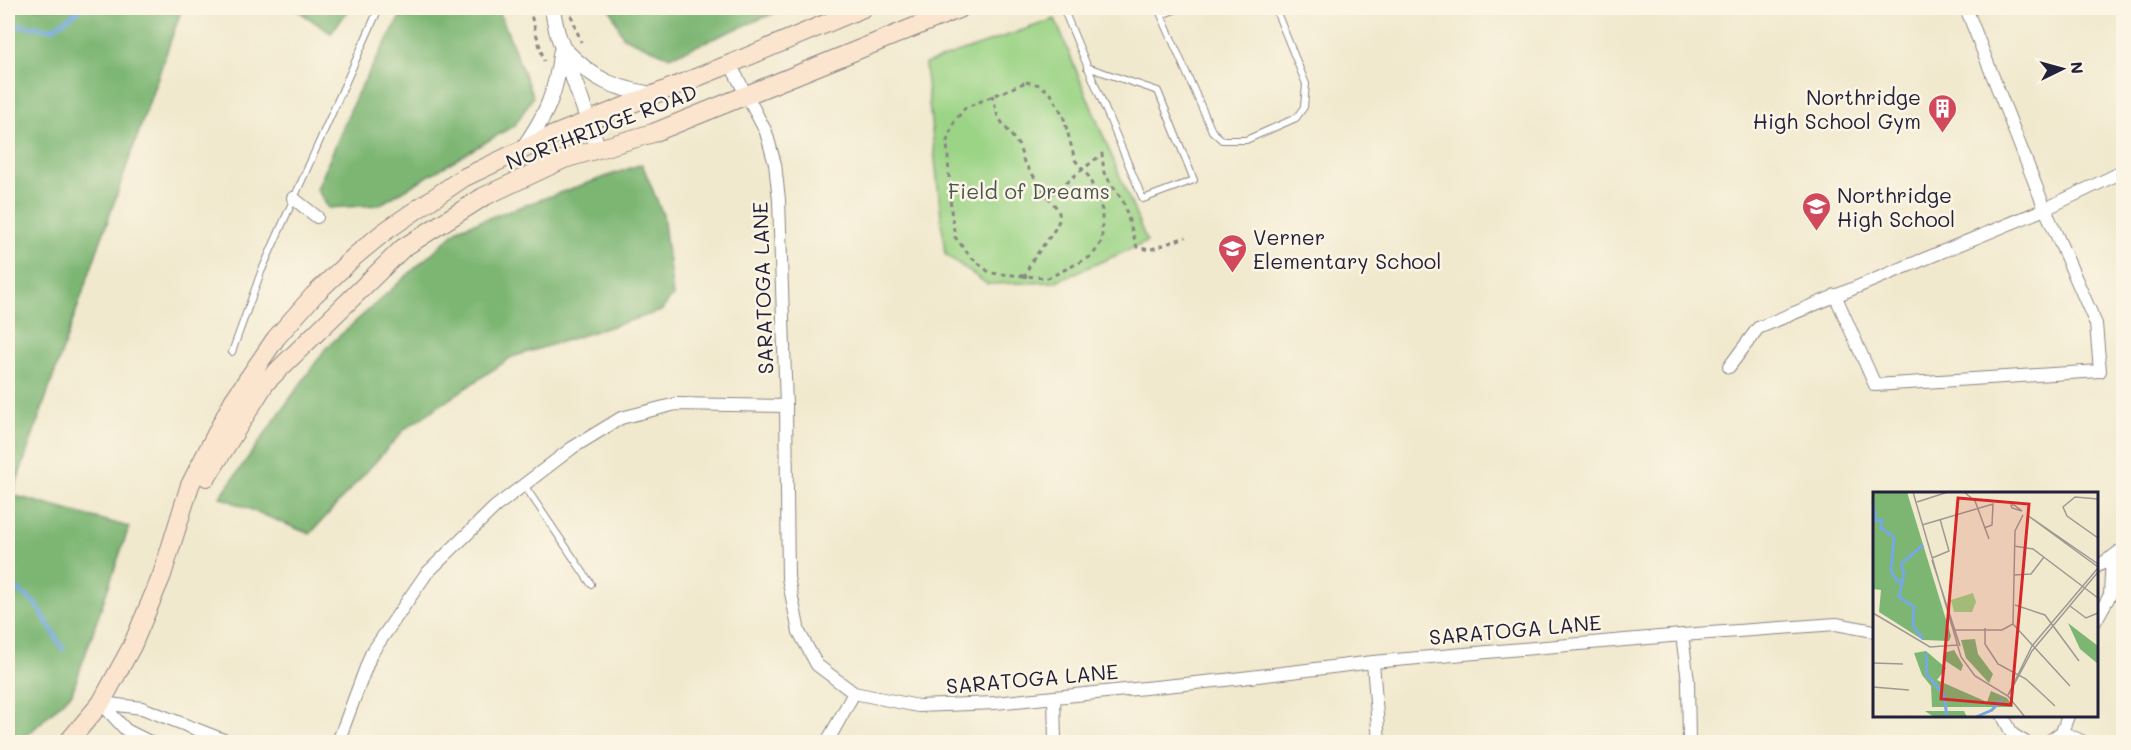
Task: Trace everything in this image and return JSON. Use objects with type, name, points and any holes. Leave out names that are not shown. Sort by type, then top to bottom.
[{"type":"main road","name":"NORTHRIDGE ROAD","points":[[225,434],[233,401],[276,338],[314,296],[355,256],[384,232],[464,178],[587,122],[862,8]]},
{"type":"main road","name":"NORTHRIDGE ROAD","points":[[69,742],[101,704],[147,613],[177,531],[225,434],[266,382],[403,248],[483,197],[531,172],[598,148],[653,133],[961,8]]},
{"type":"street","points":[[552,8],[562,46],[598,148]]},
{"type":"street","points":[[1835,295],[1875,385],[2100,371],[2096,324],[2045,209],[1966,8]]},
{"type":"street","points":[[562,46],[586,72],[621,89],[655,94]]},
{"type":"street","points":[[522,150],[541,124],[553,99],[562,46]]},
{"type":"street","name":"SARATOGA LANE","points":[[730,64],[766,132],[776,164],[786,406],[788,578],[799,632],[817,665],[854,693],[918,706],[1054,697],[1374,662],[1682,635],[1836,624],[1873,631]]},
{"type":"street","points":[[1729,368],[1758,328],[2045,209],[2116,175],[2124,168]]},
{"type":"street","points":[[293,198],[317,218]]},
{"type":"street","points":[[338,742],[371,654],[426,574],[481,519],[572,448],[621,418],[676,404],[786,406]]},
{"type":"street","points":[[2098,566],[2124,548]]},
{"type":"street","points":[[2098,618],[2110,595],[2112,557]]},
{"type":"street","points":[[1682,635],[1688,681],[1689,742]]},
{"type":"street","points":[[1374,662],[1379,742]]},
{"type":"street","points":[[827,742],[854,693]]},
{"type":"street","points":[[1054,697],[1055,742]]},
{"type":"street","points":[[101,704],[126,730],[150,742]]},
{"type":"street","points":[[101,704],[142,708],[229,742]]},
{"type":"street","points":[[2004,717],[2012,734],[2021,742]]},
{"type":"street","points":[[2048,742],[2062,732],[2068,717]]},
{"type":"street","points":[[2062,732],[2084,742]]},
{"type":"lane","points":[[231,352],[261,272],[379,8]]},
{"type":"lane","points":[[1063,8],[1087,67],[1143,200],[1194,180],[1158,91],[1087,67]]},
{"type":"lane","points":[[1158,8],[1212,131],[1222,140],[1246,140],[1296,118],[1304,107],[1306,84],[1275,8]]},
{"type":"lane","points":[[1161,15],[1180,8]]},
{"type":"lane","points":[[525,485],[591,584]]},
{"type":"path","points":[[529,8],[546,69]]},
{"type":"path","points":[[569,8],[582,45]]},
{"type":"path","points":[[1026,82],[1040,85],[1051,94],[1063,115],[1075,160],[1083,169],[1098,195],[1102,210],[1102,241],[1092,256],[1069,269],[1048,278],[1025,278],[990,273],[970,256],[955,237],[947,141],[954,122],[965,108],[1026,82]]},
{"type":"path","points":[[992,95],[998,117],[1019,146],[1024,162],[1059,211],[1060,219],[1054,232],[1031,260],[1025,278]]},
{"type":"path","points":[[1048,197],[1102,154],[1104,173],[1123,201],[1137,247],[1149,250],[1186,237]]},
{"type":"green space","points":[[8,8],[182,8],[12,495],[129,527],[72,693],[20,742],[8,742]]},
{"type":"green space","points":[[294,8],[350,8],[331,33]]},
{"type":"green space","points":[[405,8],[498,8],[533,97],[515,125],[379,205],[328,208],[317,189],[357,94]]},
{"type":"green space","points":[[610,8],[786,8],[670,57],[623,37]]},
{"type":"green space","name":"Field of Dreams","points":[[1055,19],[1147,242],[1054,282],[987,284],[945,254],[925,64]]},
{"type":"green space","points":[[642,164],[663,215],[673,295],[661,311],[512,357],[405,429],[310,534],[220,497],[326,348],[460,228]]},
{"type":"waterway","points":[[8,24],[52,29],[83,8]]},
{"type":"waterway","points":[[8,582],[36,604],[63,649]]},
{"type":"place","name":"Northridge High School Gym","points":[[1942,134]]},
{"type":"place","name":"Northridge High School","points":[[1816,232]]},
{"type":"place","name":"Verner Elementary School","points":[[1232,274]]}]
